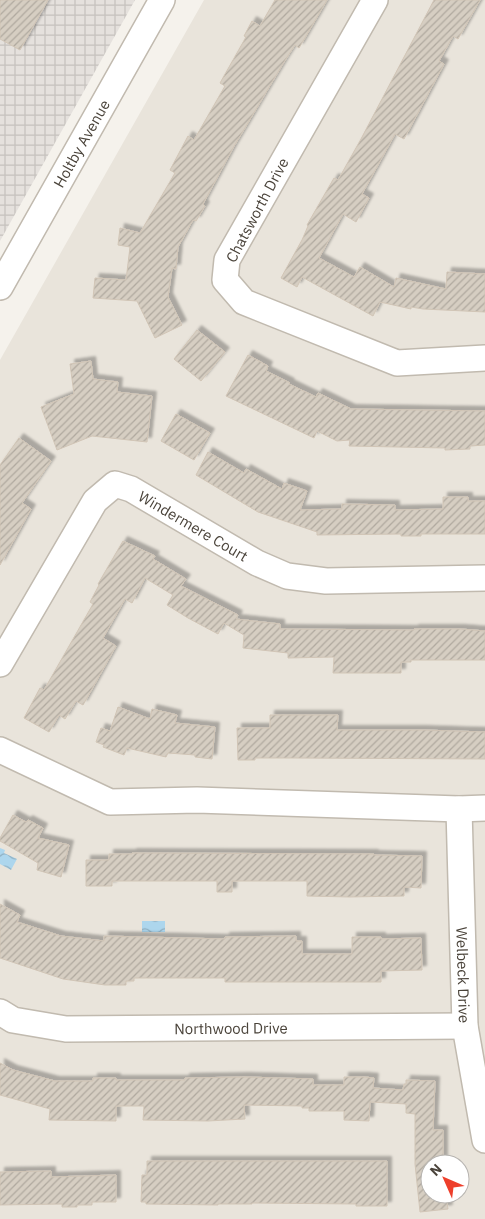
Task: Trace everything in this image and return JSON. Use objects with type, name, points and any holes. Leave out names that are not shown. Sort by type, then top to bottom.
[{"type":"street","name":"Holtby Avenue","points":[[0,288],[162,0]]},
{"type":"street","name":"Chatsworth Drive","points":[[375,0],[227,260],[225,280],[244,302],[396,364],[485,358]]},
{"type":"street","name":"Windermere Court","points":[[0,664],[95,501],[115,484],[131,488],[257,563],[287,576],[326,581],[485,578]]},
{"type":"street","points":[[0,750],[110,802],[198,800],[485,808]]},
{"type":"street","name":"Welbeck Drive","points":[[459,808],[465,1026],[485,1140]]},
{"type":"street","name":"Northwood Drive","points":[[0,1012],[13,1020],[66,1029],[465,1026]]},
{"type":"shaded area","points":[[0,0],[135,0],[0,241]]},
{"type":"shaded area","points":[[204,0],[485,0],[485,1219],[0,1219],[0,360]]},
{"type":"water","points":[[0,848],[5,850],[4,853],[17,859],[11,870],[0,864]]},
{"type":"water","points":[[142,921],[165,921],[165,932],[142,932]]},
{"type":"building","points":[[0,0],[48,0],[20,50],[0,39]]},
{"type":"building","points":[[275,0],[327,0],[299,48],[295,45],[284,62],[233,148],[203,204],[205,206],[196,221],[193,220],[178,247],[176,269],[172,268],[168,297],[182,325],[155,338],[137,301],[93,298],[95,278],[126,280],[130,247],[118,245],[120,228],[140,233],[175,173],[170,170],[188,136],[194,140],[225,86],[220,83],[246,37],[244,36],[252,21],[260,26]]},
{"type":"building","points":[[434,0],[480,0],[458,39],[453,36],[439,61],[444,64],[404,139],[395,134],[362,194],[369,198],[356,222],[343,214],[319,258],[354,277],[360,267],[394,287],[396,278],[446,289],[447,272],[485,274],[485,312],[411,307],[411,309],[380,302],[373,316],[302,277],[297,287],[281,278],[302,240],[307,225],[334,178],[338,180],[361,139]]},
{"type":"building","points":[[197,330],[225,352],[201,381],[174,359]]},
{"type":"building","points":[[248,355],[268,366],[266,371],[289,384],[316,397],[318,393],[351,409],[485,411],[485,445],[470,446],[470,449],[445,450],[445,448],[349,446],[350,440],[337,441],[317,431],[314,438],[226,396]]},
{"type":"building","points":[[91,361],[93,379],[118,382],[117,392],[152,396],[147,442],[92,436],[57,450],[41,407],[74,394],[70,364]]},
{"type":"building","points":[[176,414],[210,433],[194,460],[161,441]]},
{"type":"building","points":[[19,438],[51,461],[22,503],[31,509],[0,565],[0,465]]},
{"type":"building","points":[[208,452],[244,473],[246,469],[282,489],[284,483],[307,491],[300,510],[342,509],[342,504],[395,505],[395,510],[443,509],[443,497],[468,497],[468,501],[485,501],[485,534],[421,534],[421,536],[401,536],[401,534],[317,535],[317,532],[258,512],[196,475]]},
{"type":"building","points":[[123,541],[155,556],[153,559],[186,579],[181,586],[238,615],[236,619],[280,624],[280,629],[461,629],[485,631],[485,660],[411,660],[411,662],[401,662],[401,673],[333,673],[334,657],[288,658],[288,653],[243,648],[244,635],[224,623],[218,634],[188,618],[167,605],[173,595],[145,578],[132,603],[125,599],[103,638],[116,646],[83,705],[76,701],[65,719],[59,715],[49,732],[24,718],[40,688],[44,690],[93,604],[90,602],[98,584]]},
{"type":"building","points":[[118,707],[150,719],[152,709],[177,715],[175,723],[215,727],[212,759],[195,757],[195,755],[168,753],[166,757],[127,748],[124,755],[103,747],[104,745],[96,742],[101,728],[110,731]]},
{"type":"building","points":[[270,715],[338,715],[337,730],[485,732],[485,759],[255,758],[255,760],[238,760],[237,728],[270,728]]},
{"type":"building","points":[[13,815],[43,828],[38,838],[69,845],[61,877],[37,870],[38,863],[0,841]]},
{"type":"building","points":[[109,854],[374,854],[422,856],[421,888],[404,887],[404,896],[349,897],[307,896],[307,881],[232,881],[232,892],[217,892],[217,881],[112,881],[112,886],[86,886],[86,860],[109,860]]},
{"type":"building","points":[[0,904],[20,915],[17,922],[61,936],[104,941],[104,936],[225,939],[225,937],[296,936],[296,941],[302,941],[302,954],[352,954],[352,937],[381,937],[381,939],[421,938],[422,970],[381,971],[381,982],[225,982],[225,978],[134,978],[134,981],[126,981],[126,985],[105,985],[63,979],[0,958]]},
{"type":"building","points":[[0,1063],[13,1070],[55,1081],[93,1081],[93,1078],[185,1080],[185,1078],[245,1077],[313,1079],[313,1085],[344,1085],[344,1077],[365,1077],[374,1078],[373,1088],[403,1090],[406,1080],[435,1081],[433,1130],[443,1130],[443,1154],[420,1154],[420,1204],[447,1204],[448,1209],[420,1212],[415,1164],[415,1114],[406,1113],[406,1104],[370,1102],[369,1121],[344,1120],[344,1111],[309,1111],[309,1108],[302,1108],[302,1106],[244,1105],[245,1119],[208,1121],[143,1120],[144,1106],[116,1106],[116,1121],[49,1120],[50,1109],[0,1095]]},
{"type":"building","points":[[147,1161],[387,1161],[387,1206],[252,1203],[218,1205],[146,1204],[146,1202],[141,1202],[142,1175],[147,1175]]},
{"type":"building","points":[[51,1171],[51,1177],[116,1175],[116,1202],[92,1202],[92,1205],[77,1205],[77,1207],[62,1207],[62,1204],[0,1205],[0,1172]]}]
